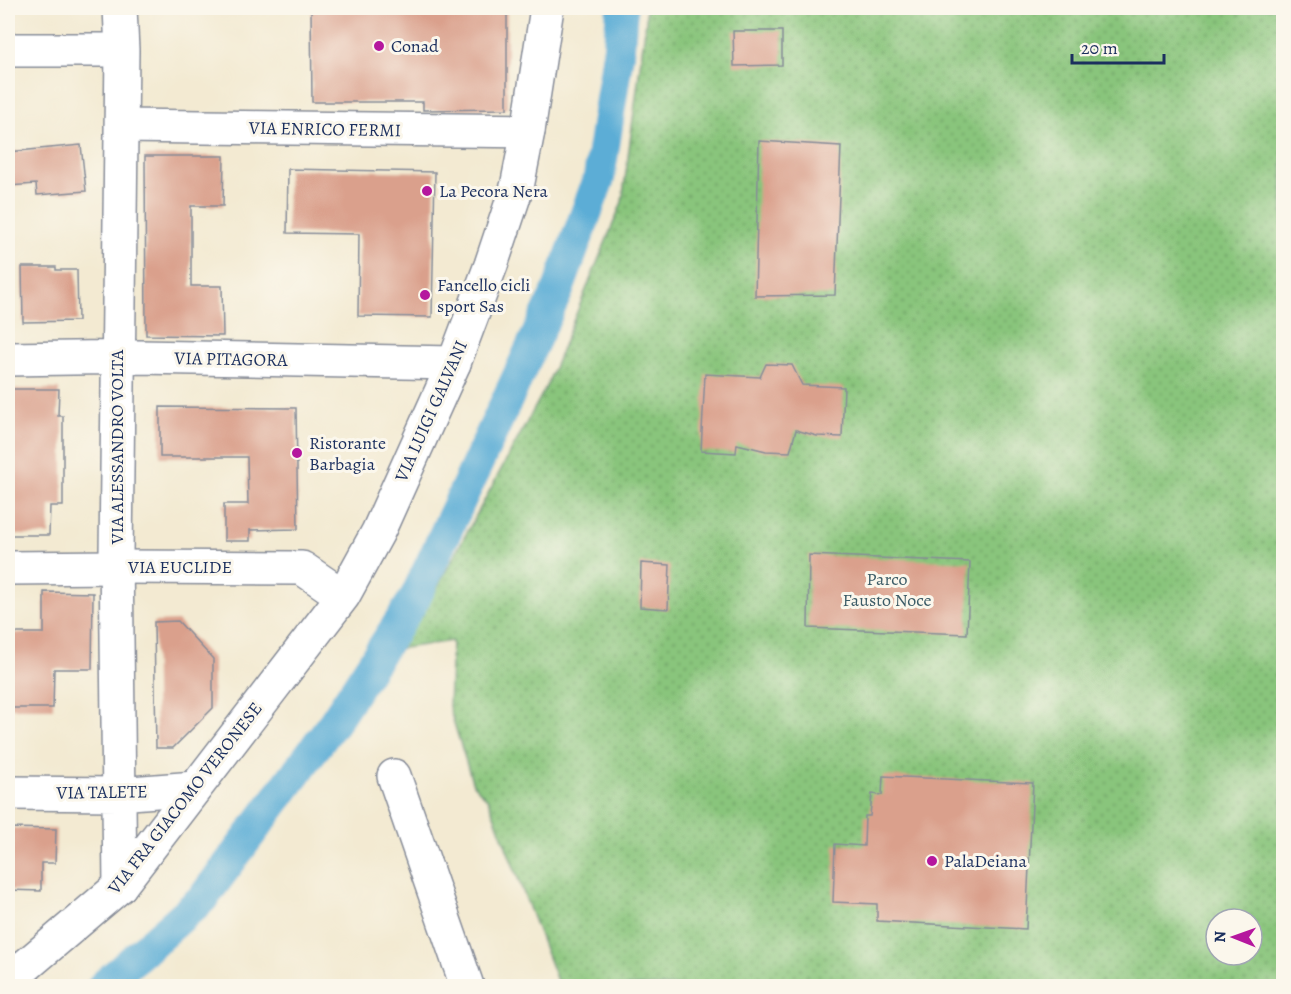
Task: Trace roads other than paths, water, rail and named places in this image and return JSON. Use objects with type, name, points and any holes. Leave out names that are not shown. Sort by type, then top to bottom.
[{"type":"street","name":"VIA ALESSANDRO VOLTA","points":[[120,8],[122,50],[117,567],[120,886]]},
{"type":"street","name":"VIA LUIGI GALVANI","points":[[343,596],[378,532],[454,363],[491,265],[517,187],[547,8]]},
{"type":"street","points":[[8,50],[122,50]]},
{"type":"street","name":"VIA ENRICO FERMI","points":[[121,126],[528,131]]},
{"type":"street","name":"VIA PITAGORA","points":[[8,359],[118,357],[454,363]]},
{"type":"street","name":"VIA EUCLIDE","points":[[8,568],[302,568],[343,596]]},
{"type":"street","name":"VIA FRA GIACOMO VERONESE","points":[[8,981],[120,886],[343,596]]},
{"type":"street","points":[[394,776],[467,987]]},
{"type":"street","name":"VIA TALETE","points":[[8,793],[118,794],[195,788]]},
{"type":"waterway","points":[[103,986],[203,898],[334,722],[415,598],[558,290],[599,178],[619,47],[622,8]]},
{"type":"place","name":"Conad","points":[[379,46]]},
{"type":"place","name":"La Pecora Nera","points":[[427,191]]},
{"type":"place","name":"Fancello cicli sport Sas","points":[[425,295]]},
{"type":"place","name":"Ristorante Barbagia","points":[[297,453]]},
{"type":"place","name":"PalaDeiana","points":[[932,861]]},
{"type":"park label","name":"Parco Fausto Noce","points":[[887,589]]}]
